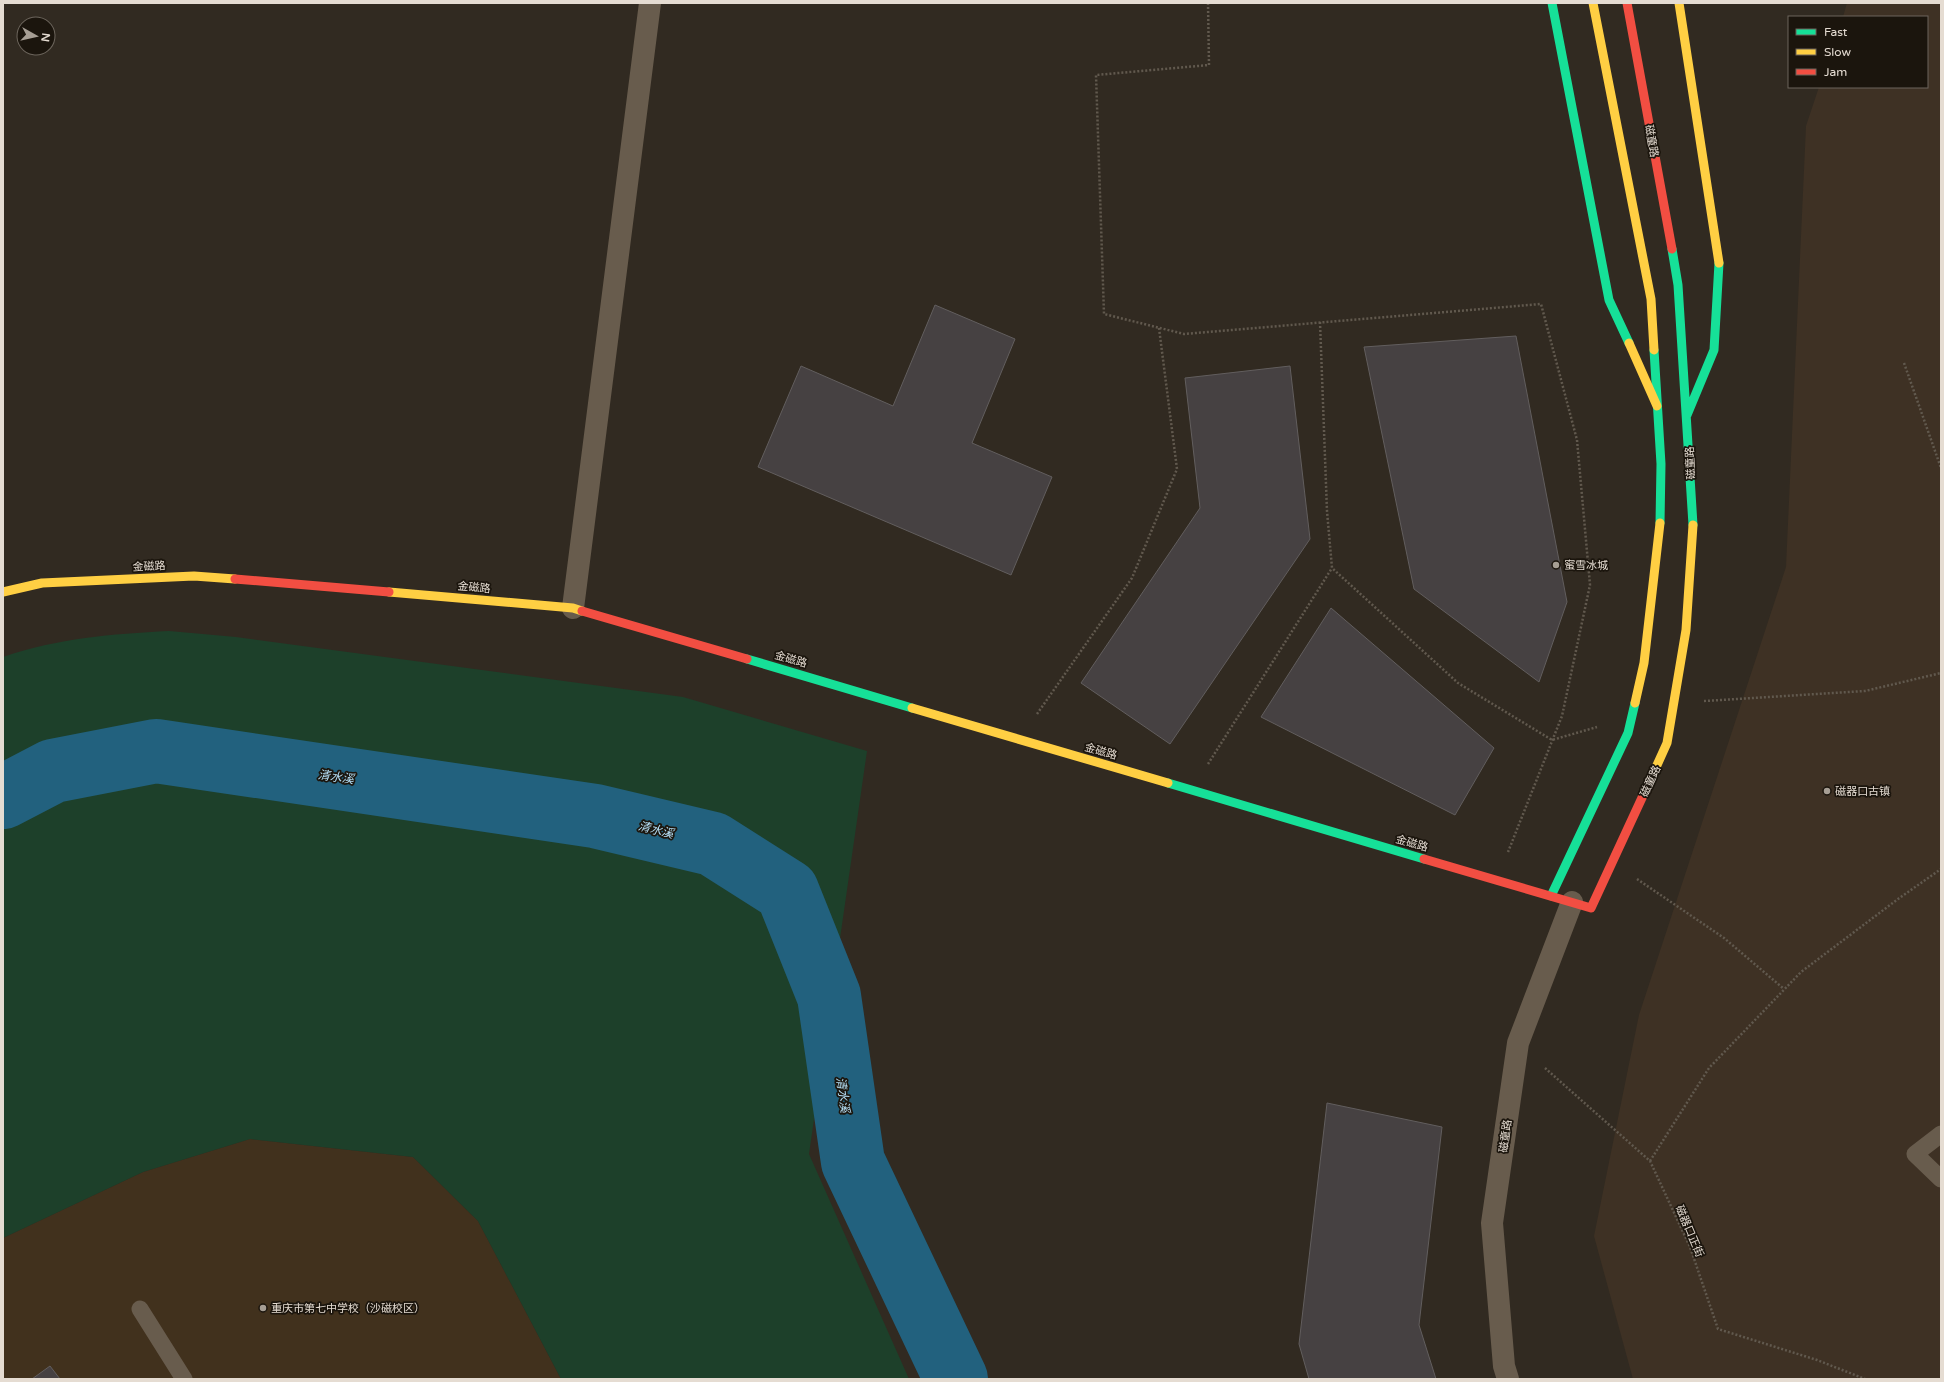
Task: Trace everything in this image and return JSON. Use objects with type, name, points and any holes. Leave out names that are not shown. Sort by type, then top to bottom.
[{"type":"main road","points":[[1552,3],[1609,300],[1657,406]]},
{"type":"main road","points":[[1551,896],[1628,732],[1644,663],[1660,533],[1661,464],[1651,299],[1593,3]]},
{"type":"main road","name":"磁童路","points":[[1582,905],[1612,862],[1667,743],[1686,630],[1694,535],[1678,285],[1628,3]]},
{"type":"main road","points":[[1679,3],[1720,269],[1714,350],[1687,415]]},
{"type":"main road","name":"金磁路","points":[[3,592],[42,583],[194,576],[573,608],[1582,905]]},
{"type":"street","points":[[573,608],[650,3]]},
{"type":"street","name":"磁童路","points":[[1508,1379],[1504,1366],[1492,1223],[1518,1044],[1582,905]]},
{"type":"lane","points":[[1941,1134],[1915,1154],[1941,1179]]},
{"type":"lane","points":[[140,1309],[184,1379]]},
{"type":"path","points":[[1208,3],[1209,65],[1096,75],[1104,314],[1184,334],[1541,304],[1577,440],[1590,585],[1562,716],[1496,880]]},
{"type":"path","points":[[1192,790],[1332,568],[1327,511],[1320,322]]},
{"type":"path","points":[[1019,740],[1132,578],[1177,469],[1159,328]]},
{"type":"path","points":[[1904,363],[1941,468]]},
{"type":"path","points":[[1332,568],[1458,683],[1552,740],[1598,726]]},
{"type":"path","points":[[1674,703],[1865,691],[1941,673]]},
{"type":"path","points":[[1612,862],[1724,938],[1784,989]]},
{"type":"path","points":[[1650,1161],[1709,1068],[1784,989],[1801,972],[1898,899],[1941,869]]},
{"type":"path","name":"磁器口正街","points":[[1518,1044],[1650,1161],[1690,1247],[1718,1329],[1817,1360],[1865,1379]]},
{"type":"shaded area","name":"磁器口古镇","points":[[1847,3],[1941,3],[1941,1379],[1633,1379],[1594,1236],[1639,1015],[1786,567],[1806,126],[1819,88],[1928,88],[1928,16],[1843,16]]},
{"type":"shaded area","name":"重庆市第七中学校（沙磁校区）","points":[[250,1139],[413,1157],[478,1221],[561,1379],[3,1379],[3,1238],[143,1172]]},
{"type":"green space","points":[[169,631],[236,637],[683,697],[867,751],[809,1154],[909,1379],[561,1379],[478,1221],[413,1157],[250,1139],[143,1172],[3,1238],[3,657],[44,645],[65,641]]},
{"type":"building","points":[[935,305],[1015,339],[972,443],[1052,477],[1011,575],[758,467],[801,366],[893,406]]},
{"type":"building","points":[[1516,336],[1567,602],[1539,682],[1414,589],[1364,347]]},
{"type":"building","points":[[1290,366],[1310,539],[1170,744],[1081,683],[1200,508],[1185,378]]},
{"type":"building","points":[[1331,608],[1494,748],[1455,815],[1261,717]]},
{"type":"building","points":[[1327,1103],[1442,1127],[1419,1325],[1436,1379],[1309,1379],[1299,1344]]},
{"type":"building","points":[[50,1366],[60,1379],[32,1379]]},
{"type":"waterway","name":"清水溪","points":[[3,797],[53,771],[156,751],[595,816],[713,844],[787,891],[829,996],[853,1162],[956,1379]]},
{"type":"traffic: fast","points":[[1552,3],[1609,300],[1629,343]]},
{"type":"traffic: fast","points":[[1672,249],[1678,285],[1693,525]]},
{"type":"traffic: fast","points":[[1687,415],[1714,350],[1719,263]]},
{"type":"traffic: fast","points":[[1654,350],[1661,464],[1660,523]]},
{"type":"traffic: fast","points":[[747,659],[912,708]]},
{"type":"traffic: fast","points":[[1551,896],[1628,733],[1635,703]]},
{"type":"traffic: fast","points":[[1168,783],[1424,859]]},
{"type":"traffic: slow","points":[[1593,3],[1651,299],[1654,350]]},
{"type":"traffic: slow","points":[[1679,3],[1719,263]]},
{"type":"traffic: slow","points":[[1629,343],[1657,406]]},
{"type":"traffic: slow","points":[[1635,703],[1644,663],[1660,523]]},
{"type":"traffic: slow","points":[[1653,774],[1667,743],[1686,630],[1693,525]]},
{"type":"traffic: slow","points":[[3,592],[42,583],[194,576],[235,579]]},
{"type":"traffic: slow","points":[[389,592],[573,608],[582,611]]},
{"type":"traffic: slow","points":[[912,708],[1168,783]]},
{"type":"traffic: jam","points":[[1627,3],[1672,249]]},
{"type":"traffic: jam","points":[[235,579],[389,592]]},
{"type":"traffic: jam","points":[[582,611],[747,659]]},
{"type":"traffic: jam","points":[[1424,859],[1591,908],[1653,774]]},
{"type":"place","name":"蜜雪冰城","points":[[1556,565]]},
{"type":"place","name":"磁器口古镇","points":[[1827,791]]},
{"type":"place","name":"重庆市第七中学校（沙磁校区）","points":[[263,1308]]}]
